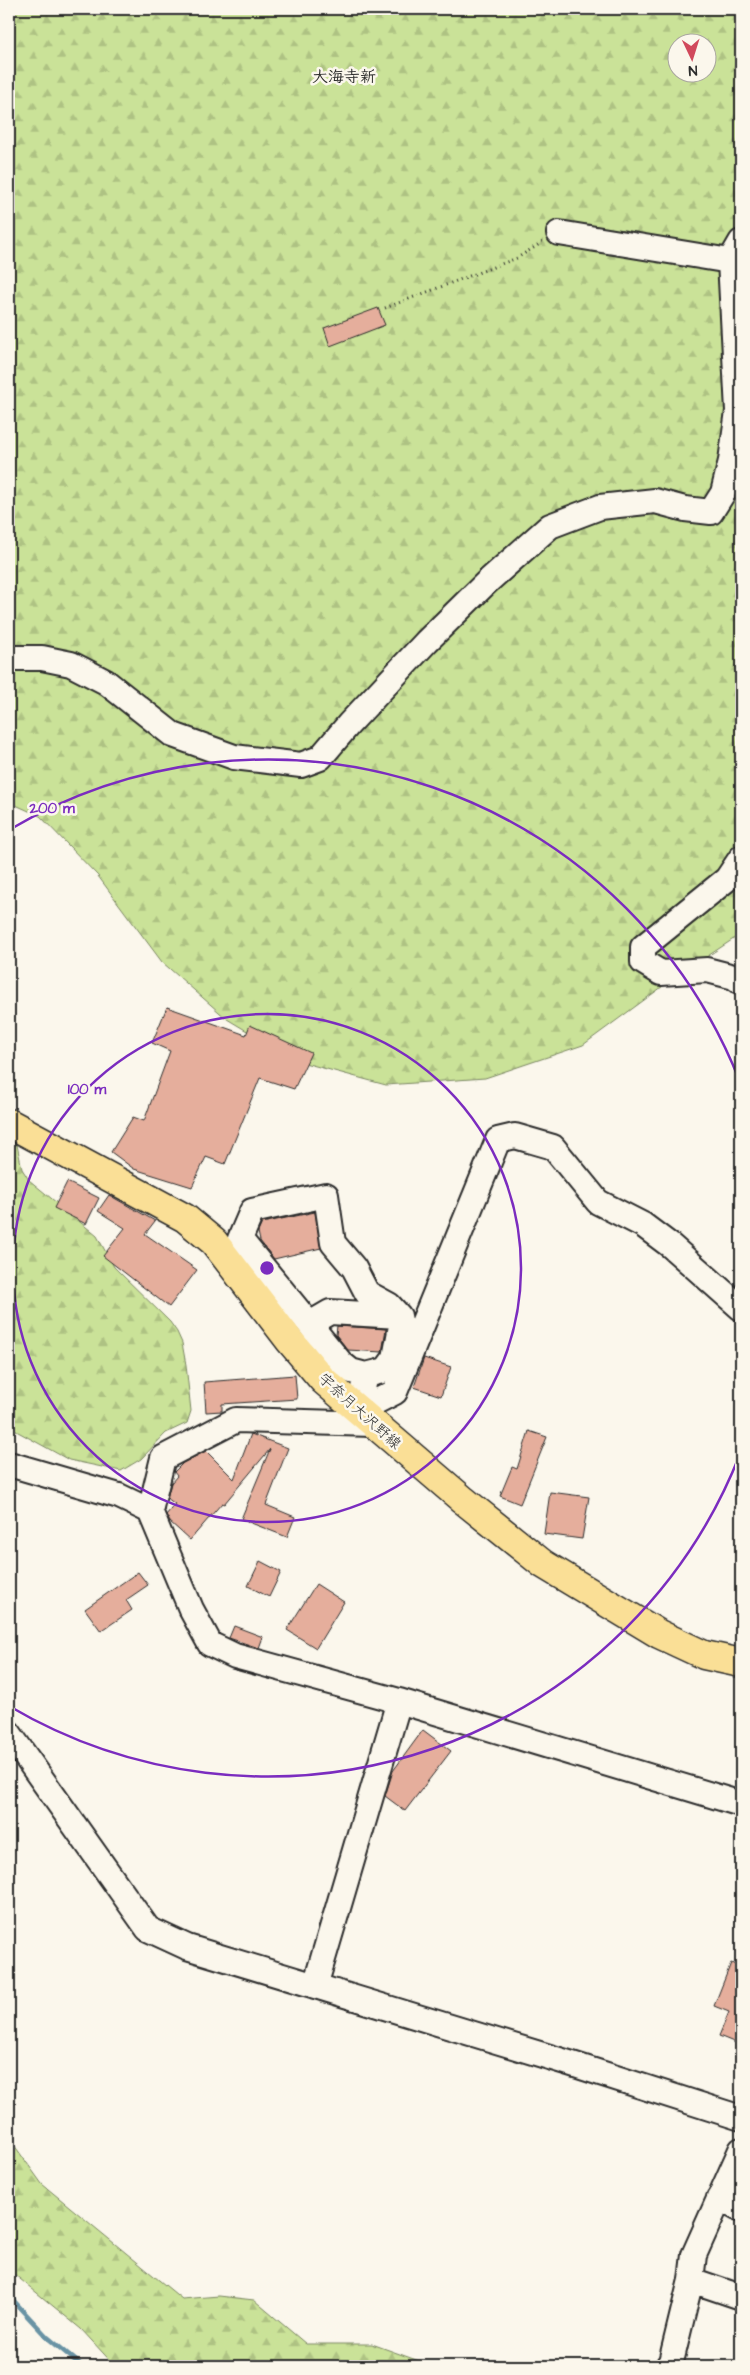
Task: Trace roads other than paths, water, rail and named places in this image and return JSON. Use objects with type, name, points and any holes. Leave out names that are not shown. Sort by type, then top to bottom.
[{"type":"main road","name":"宇奈月大沢野線","points":[[9,1123],[185,1218],[214,1242],[317,1374],[365,1418],[543,1564],[659,1634],[704,1655],[741,1663]]},
{"type":"street","points":[[9,658],[42,658],[71,664],[106,682],[173,735],[234,757],[301,765],[320,758],[349,724],[427,641],[487,582],[550,526],[600,507],[655,501],[685,509],[711,512],[723,493],[731,461],[738,411],[736,252],[559,232]]},
{"type":"street","points":[[741,858],[727,879],[643,947],[643,962],[661,974],[707,970],[734,976],[741,982]]},
{"type":"street","points":[[741,1308],[671,1246],[642,1225],[598,1202],[552,1147],[515,1136],[498,1140],[395,1392],[365,1418],[236,1420],[163,1458],[150,1511],[187,1601],[210,1644],[235,1656],[399,1701],[741,1804]]},
{"type":"street","points":[[326,1195],[334,1243],[354,1268],[367,1293],[389,1306],[399,1316],[401,1326],[395,1358],[386,1370],[366,1375],[351,1371],[341,1363],[314,1332],[240,1239],[252,1211],[326,1195]]},
{"type":"street","points":[[314,1332],[318,1319],[330,1312],[399,1316]]},
{"type":"street","points":[[365,1418],[366,1375]]},
{"type":"street","points":[[9,1464],[118,1496],[150,1511]]},
{"type":"street","points":[[315,1986],[399,1701]]},
{"type":"street","points":[[9,1733],[148,1929],[187,1947],[570,2063],[741,2118]]},
{"type":"street","points":[[668,2366],[671,2362],[691,2280],[694,2255],[741,2150]]},
{"type":"street","points":[[719,2198],[741,2210]]},
{"type":"street","points":[[691,2280],[741,2297]]},
{"type":"waterway","points":[[9,2296],[47,2337],[82,2366]]},
{"type":"district","name":"大海寺新","points":[[344,76]]}]
